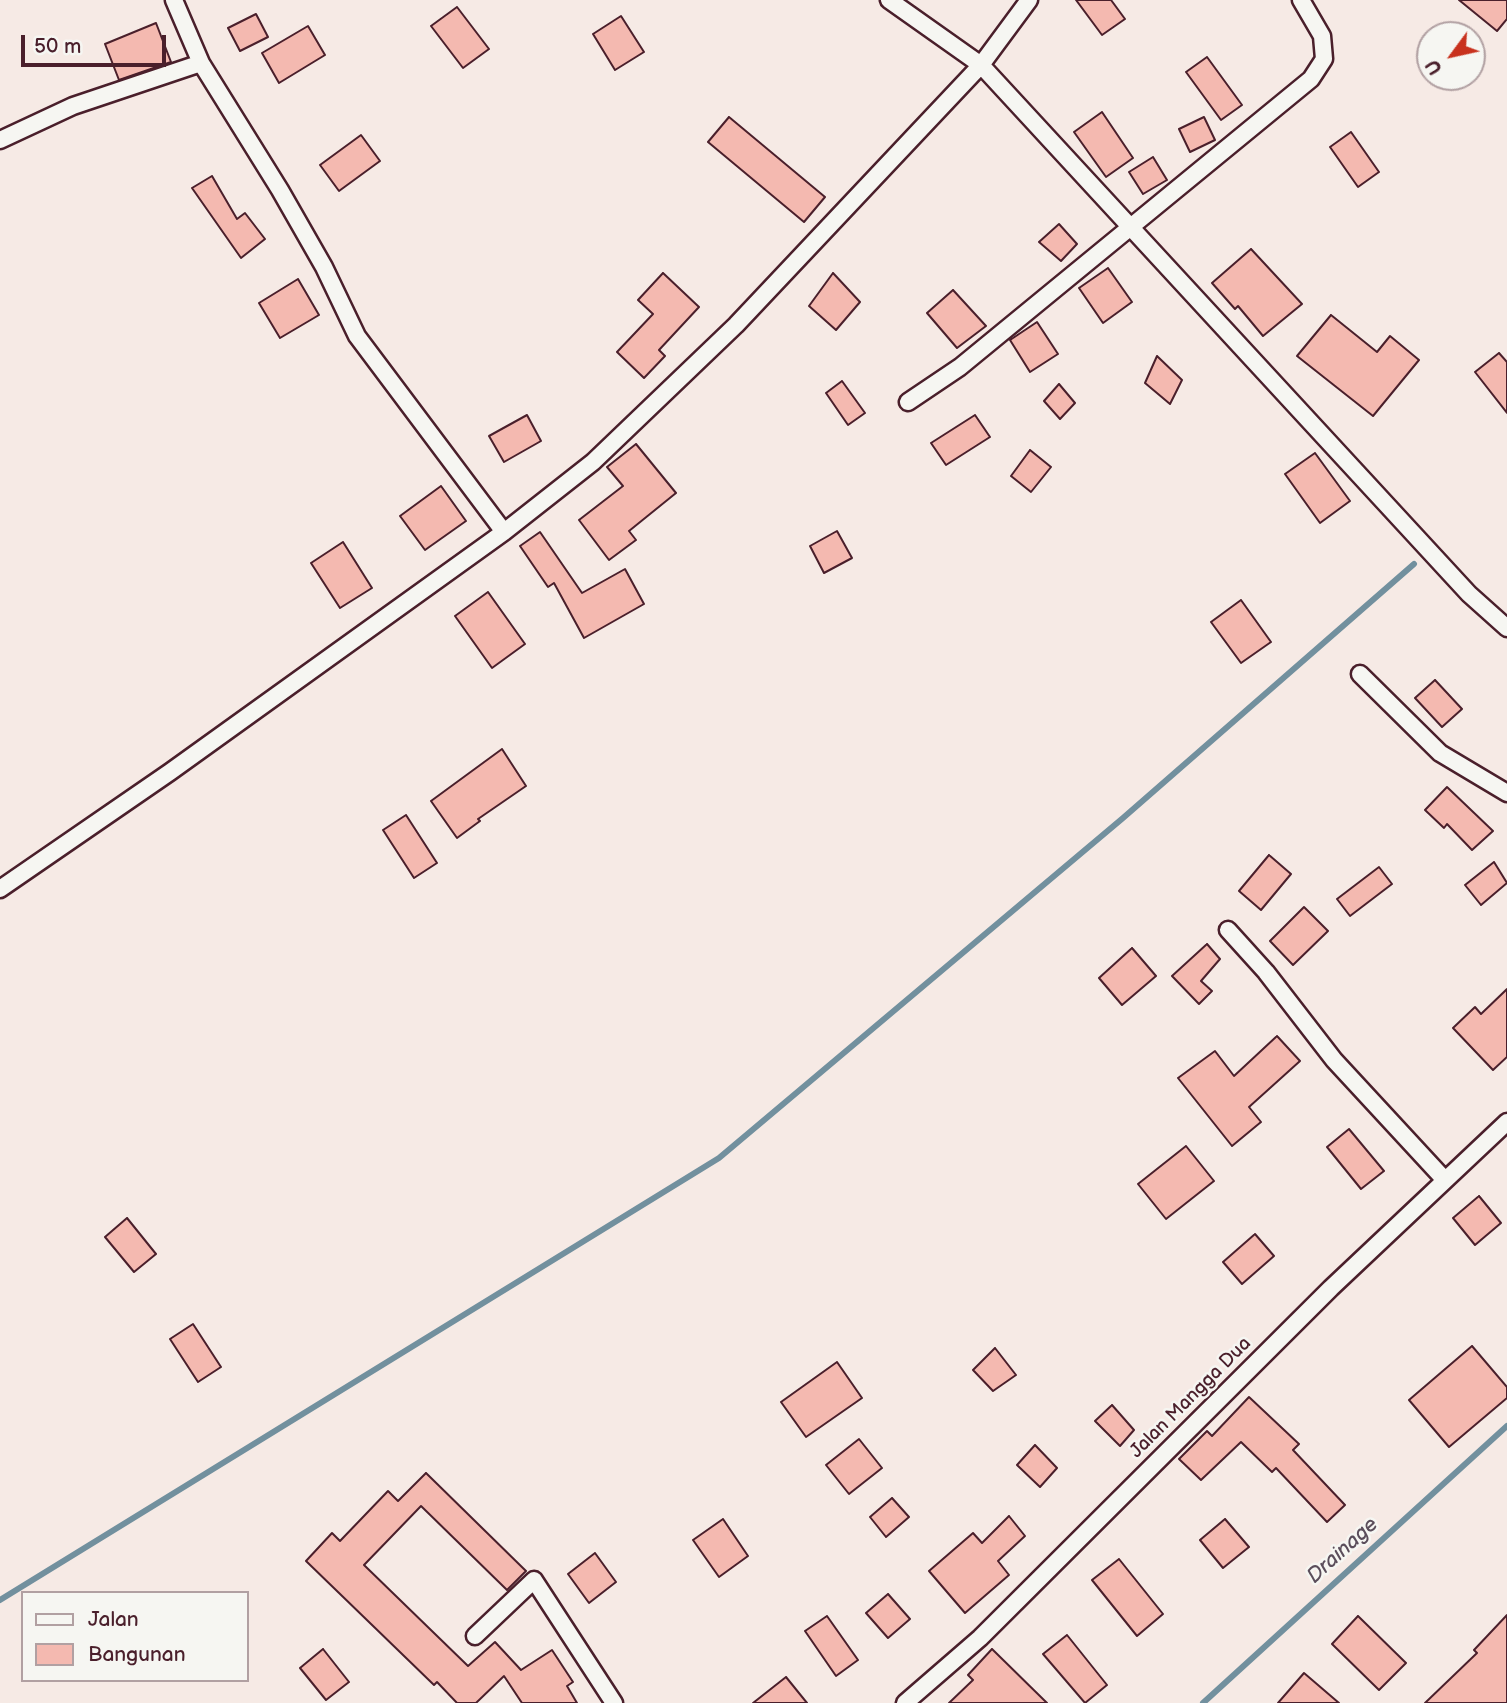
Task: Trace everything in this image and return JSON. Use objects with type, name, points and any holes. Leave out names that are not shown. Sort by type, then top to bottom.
[{"type":"street","points":[[174,0],[201,63],[280,190],[324,267],[357,336],[504,532]]},
{"type":"street","points":[[889,0],[982,65],[1469,594],[1507,628]]},
{"type":"street","points":[[0,889],[170,772],[504,532],[593,462],[736,326],[982,65],[1029,0]]},
{"type":"street","points":[[908,402],[960,367],[1311,79],[1324,59],[1322,36],[1301,0]]},
{"type":"street","points":[[0,139],[73,106],[201,63]]},
{"type":"street","points":[[1360,674],[1440,753],[1507,793]]},
{"type":"street","points":[[1228,930],[1266,972],[1334,1060],[1444,1179]]},
{"type":"street","name":"Jalan Mangga Dua","points":[[905,1703],[980,1638],[1444,1179],[1507,1122]]},
{"type":"street","points":[[475,1636],[534,1580],[614,1703]]},
{"type":"building","points":[[1076,0],[1111,0],[1125,19],[1102,35]]},
{"type":"building","points":[[1459,0],[1507,0],[1507,19],[1497,31]]},
{"type":"building","points":[[457,7],[489,49],[463,68],[431,26]]},
{"type":"building","points":[[256,14],[268,37],[240,51],[228,28]]},
{"type":"building","points":[[621,16],[644,52],[615,70],[593,34]]},
{"type":"building","points":[[156,23],[171,62],[119,80],[105,44]]},
{"type":"building","points":[[308,26],[325,55],[279,83],[262,53]]},
{"type":"building","points":[[1207,57],[1242,105],[1221,120],[1186,72]]},
{"type":"building","points":[[1102,112],[1133,158],[1106,177],[1074,132]]},
{"type":"building","points":[[729,117],[825,197],[804,222],[708,142]]},
{"type":"building","points":[[1204,117],[1215,140],[1190,152],[1179,129]]},
{"type":"building","points":[[1351,132],[1379,172],[1358,187],[1330,147]]},
{"type":"building","points":[[361,135],[380,161],[339,191],[320,165]]},
{"type":"building","points":[[1153,157],[1167,180],[1143,194],[1129,172]]},
{"type":"building","points":[[212,176],[237,219],[245,213],[265,239],[241,258],[192,188]]},
{"type":"building","points":[[1059,224],[1077,244],[1061,261],[1039,242]]},
{"type":"building","points":[[1251,249],[1302,304],[1263,336],[1238,306],[1235,309],[1212,283]]},
{"type":"building","points":[[1108,268],[1132,302],[1103,323],[1079,288]]},
{"type":"building","points":[[663,273],[699,307],[659,350],[665,356],[644,378],[617,352],[653,314],[638,300]]},
{"type":"building","points":[[833,273],[860,302],[836,330],[809,306]]},
{"type":"building","points":[[298,279],[319,315],[280,338],[259,303]]},
{"type":"building","points":[[953,290],[986,326],[957,348],[927,313]]},
{"type":"building","points":[[1331,315],[1377,352],[1390,336],[1419,360],[1373,416],[1297,356]]},
{"type":"building","points":[[1037,322],[1058,354],[1030,372],[1010,340]]},
{"type":"building","points":[[1499,353],[1507,362],[1507,413],[1475,372]]},
{"type":"building","points":[[1157,356],[1182,380],[1170,404],[1145,383]]},
{"type":"building","points":[[842,381],[865,413],[848,425],[826,393]]},
{"type":"building","points":[[1059,384],[1075,403],[1060,419],[1044,401]]},
{"type":"building","points":[[527,415],[541,441],[504,462],[489,436]]},
{"type":"building","points":[[975,415],[990,437],[946,465],[931,443]]},
{"type":"building","points":[[636,444],[676,493],[629,531],[636,540],[609,560],[579,520],[623,486],[607,467]]},
{"type":"building","points":[[1030,450],[1051,467],[1031,492],[1011,476]]},
{"type":"building","points":[[1315,453],[1350,501],[1320,523],[1285,474]]},
{"type":"building","points":[[441,486],[466,521],[425,550],[400,516]]},
{"type":"building","points":[[837,531],[852,558],[824,573],[810,546]]},
{"type":"building","points":[[540,532],[582,593],[625,569],[644,604],[584,638],[554,583],[548,587],[520,546]]},
{"type":"building","points":[[343,542],[372,588],[340,608],[311,563]]},
{"type":"building","points":[[488,592],[525,644],[492,668],[455,616]]},
{"type":"building","points":[[1241,600],[1271,642],[1241,663],[1211,622]]},
{"type":"building","points":[[1435,680],[1462,709],[1442,727],[1415,698]]},
{"type":"building","points":[[502,749],[526,786],[478,819],[480,821],[457,838],[431,801]]},
{"type":"building","points":[[1447,787],[1493,831],[1472,850],[1447,824],[1444,828],[1425,810]]},
{"type":"building","points":[[406,815],[437,863],[414,878],[383,830]]},
{"type":"building","points":[[1269,855],[1291,874],[1261,910],[1239,891]]},
{"type":"building","points":[[1494,862],[1507,883],[1481,905],[1465,885]]},
{"type":"building","points":[[1379,867],[1392,884],[1350,916],[1337,899]]},
{"type":"building","points":[[1304,907],[1328,931],[1293,965],[1270,941]]},
{"type":"building","points":[[1207,944],[1220,959],[1201,981],[1212,991],[1199,1004],[1172,976]]},
{"type":"building","points":[[1132,948],[1156,976],[1122,1005],[1099,978]]},
{"type":"building","points":[[1507,989],[1507,1057],[1493,1070],[1453,1028],[1475,1007],[1481,1014]]},
{"type":"building","points":[[1277,1036],[1300,1061],[1249,1107],[1261,1122],[1232,1146],[1178,1078],[1215,1051],[1234,1076]]},
{"type":"building","points":[[1349,1129],[1384,1171],[1361,1189],[1327,1147]]},
{"type":"building","points":[[1186,1146],[1214,1181],[1166,1219],[1138,1184]]},
{"type":"building","points":[[1479,1196],[1501,1223],[1475,1245],[1453,1218]]},
{"type":"building","points":[[127,1218],[156,1254],[134,1272],[105,1237]]},
{"type":"building","points":[[1255,1234],[1274,1256],[1242,1284],[1223,1262]]},
{"type":"building","points":[[193,1324],[221,1367],[198,1382],[170,1339]]},
{"type":"building","points":[[1472,1346],[1507,1387],[1507,1398],[1449,1447],[1409,1400]]},
{"type":"building","points":[[995,1348],[1016,1375],[993,1391],[973,1370]]},
{"type":"building","points":[[837,1362],[862,1398],[806,1437],[781,1402]]},
{"type":"building","points":[[1249,1397],[1299,1444],[1293,1450],[1345,1505],[1327,1522],[1276,1468],[1272,1472],[1241,1442],[1201,1480],[1179,1459],[1207,1431],[1212,1436]]},
{"type":"building","points":[[1112,1405],[1134,1430],[1120,1446],[1095,1421]]},
{"type":"building","points":[[859,1439],[882,1468],[849,1494],[826,1465]]},
{"type":"building","points":[[1035,1445],[1057,1468],[1040,1487],[1017,1465]]},
{"type":"building","points":[[426,1473],[526,1571],[507,1590],[421,1506],[364,1565],[468,1666],[495,1642],[521,1670],[552,1650],[573,1682],[567,1686],[577,1703],[522,1703],[504,1676],[476,1703],[457,1703],[437,1682],[434,1685],[306,1561],[332,1533],[340,1541],[388,1491],[398,1501]]},
{"type":"building","points":[[892,1498],[909,1517],[886,1537],[870,1517]]},
{"type":"building","points":[[1009,1516],[1025,1536],[998,1561],[1009,1575],[965,1613],[929,1571],[973,1533],[982,1543]]},
{"type":"building","points":[[723,1519],[748,1556],[719,1577],[693,1540]]},
{"type":"building","points":[[1225,1519],[1249,1547],[1223,1568],[1200,1540]]},
{"type":"building","points":[[595,1553],[616,1582],[589,1603],[568,1574]]},
{"type":"building","points":[[1119,1559],[1163,1614],[1137,1636],[1092,1580]]},
{"type":"building","points":[[888,1594],[910,1619],[888,1638],[866,1613]]},
{"type":"building","points":[[1507,1615],[1507,1703],[1425,1703],[1477,1653],[1474,1650]]},
{"type":"building","points":[[827,1616],[858,1660],[836,1676],[805,1631]]},
{"type":"building","points":[[1358,1616],[1406,1663],[1379,1690],[1332,1644]]},
{"type":"building","points":[[1067,1635],[1107,1685],[1085,1703],[1043,1654]]},
{"type":"building","points":[[323,1649],[349,1682],[326,1700],[300,1668]]},
{"type":"building","points":[[992,1649],[1047,1703],[949,1703],[973,1680],[968,1675]]},
{"type":"building","points":[[1304,1673],[1339,1703],[1278,1703]]},
{"type":"building","points":[[786,1677],[807,1703],[753,1703]]},
{"type":"waterway","points":[[0,1600],[719,1158],[1123,818],[1414,564]]},
{"type":"waterway","name":"Drainage","points":[[1203,1703],[1507,1426]]}]
